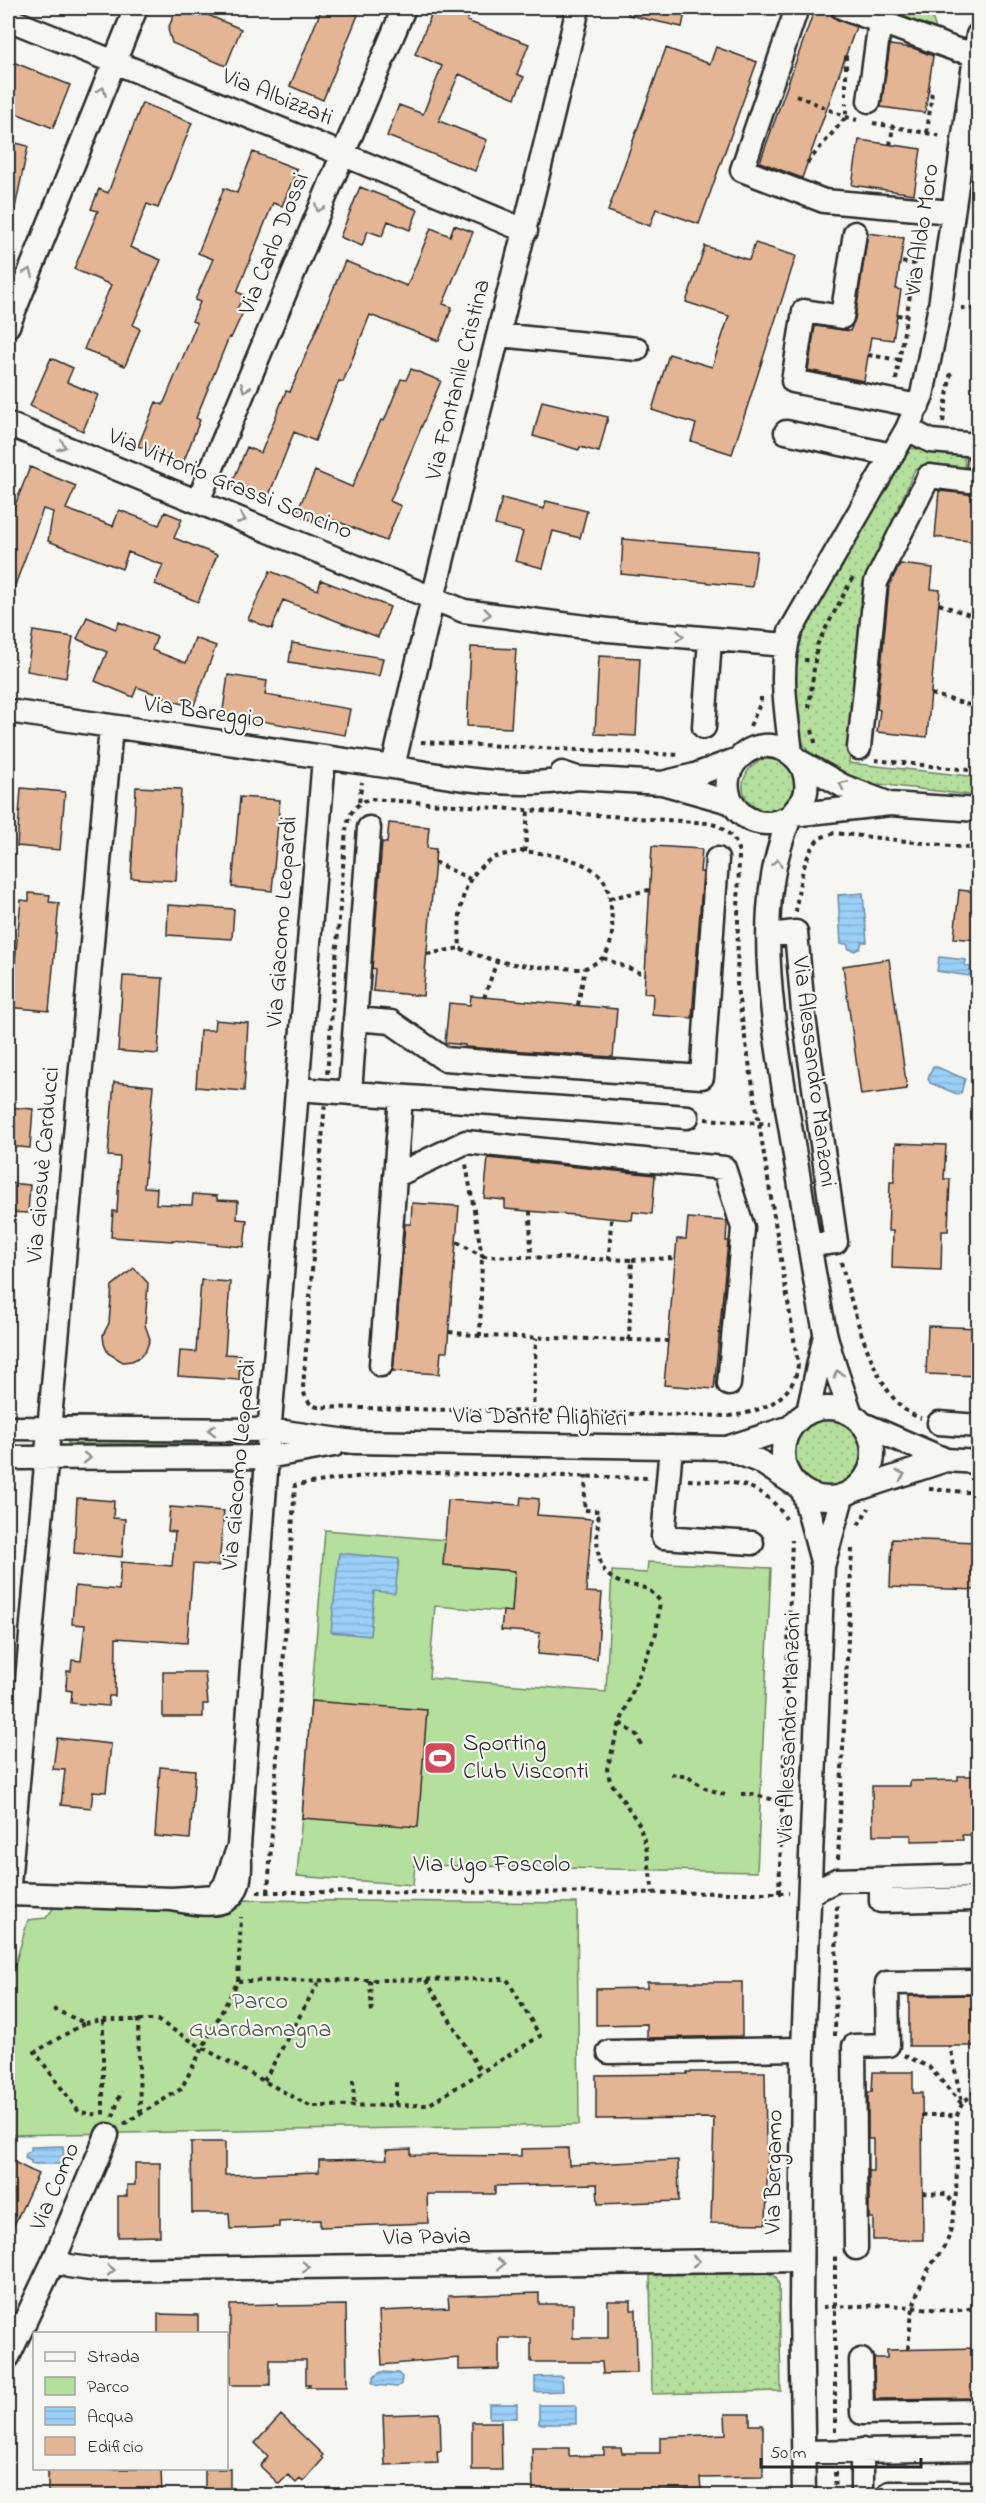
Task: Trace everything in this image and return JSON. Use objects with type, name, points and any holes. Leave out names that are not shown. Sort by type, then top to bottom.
[{"type":"street","points":[[8,326],[136,8]]},
{"type":"street","name":"Via Carlo Dossi","points":[[198,501],[404,8]]},
{"type":"street","name":"Via Fontanile Cristina","points":[[393,767],[432,597],[525,231],[578,8]]},
{"type":"street","points":[[797,8],[742,170],[824,201],[952,212]]},
{"type":"street","points":[[843,8],[957,50],[977,44]]},
{"type":"street","name":"Via Albizzati","points":[[8,19],[342,153],[525,231]]},
{"type":"street","points":[[869,101],[880,21]]},
{"type":"street","name":"Via Aldo Moro","points":[[785,690],[785,652],[790,632],[907,429],[920,400],[939,306],[977,44]]},
{"type":"street","points":[[855,233],[842,316],[804,311],[793,381],[920,400]]},
{"type":"street","points":[[499,335],[638,349]]},
{"type":"street","name":"Via Vittorio Grassi Soncino","points":[[8,424],[464,611],[608,630],[710,639],[785,652]]},
{"type":"street","points":[[907,429],[932,441],[978,445]]},
{"type":"street","points":[[786,432],[892,455]]},
{"type":"street","points":[[859,748],[876,582],[929,476],[978,482]]},
{"type":"street","points":[[704,728],[710,639]]},
{"type":"street","points":[[733,803],[728,780],[733,765],[745,747],[767,733],[777,715],[785,690]]},
{"type":"street","points":[[785,690],[795,757],[806,780],[803,801],[791,816]]},
{"type":"street","name":"Via Bareggio","points":[[8,711],[393,767],[448,778],[552,783],[577,778],[662,783],[733,803],[747,819],[758,823],[769,824],[791,816],[890,804],[973,812]]},
{"type":"street","name":"Via Giosuè Carducci","points":[[8,1895],[111,727]]},
{"type":"street","name":"Via Bareggio","points":[[662,783],[695,775],[745,747],[773,746],[843,786],[890,804]]},
{"type":"street","name":"Via Giacomo Leopardi","points":[[238,1892],[239,1846],[267,1457],[324,758]]},
{"type":"street","name":"Via Alessandro Manzoni","points":[[791,816],[777,860],[769,909],[771,983],[790,1126],[825,1334],[857,1419]]},
{"type":"street","points":[[350,1093],[369,828]]},
{"type":"street","points":[[355,1019],[391,1022],[444,1059],[702,1077],[717,859]]},
{"type":"street","points":[[770,935],[796,932],[803,1010],[836,1242],[810,1245]]},
{"type":"street","points":[[297,1089],[687,1117]]},
{"type":"street","points":[[381,1365],[401,1096]]},
{"type":"street","points":[[395,1176],[466,1142],[724,1168],[743,1228],[729,1384]]},
{"type":"street","name":"Via Alessandro Manzoni","points":[[800,1420],[825,1334]]},
{"type":"street","points":[[946,1460],[849,1493],[822,1498],[798,1487],[784,1465],[783,1445],[800,1420],[830,1408],[946,1460],[978,1462]]},
{"type":"street","points":[[849,1493],[865,1479],[872,1466],[874,1451],[870,1436],[857,1419]]},
{"type":"street","name":"Via Dante Alighieri","points":[[726,1448],[800,1420]]},
{"type":"street","points":[[939,1423],[978,1426]]},
{"type":"street","name":"Via Dante Alighieri","points":[[8,1428],[270,1430],[354,1442],[726,1448],[761,1462],[798,1487]]},
{"type":"street","name":"Via Dante Alighieri","points":[[8,1458],[267,1457],[354,1442]]},
{"type":"street","points":[[671,1447],[663,1537],[752,1543]]},
{"type":"street","name":"Via Alessandro Manzoni","points":[[798,1487],[823,1566]]},
{"type":"street","name":"Via Alessandro Manzoni","points":[[810,1893],[823,1566],[849,1493]]},
{"type":"street","name":"Via Giacomo Leopardi","points":[[172,1899],[216,1896],[225,1885],[239,1846]]},
{"type":"street","points":[[810,1893],[837,1880],[978,1876]]},
{"type":"street","points":[[881,1879],[881,1901],[978,1899]]},
{"type":"street","points":[[8,1895],[172,1899],[198,1904],[218,1904],[238,1892]]},
{"type":"street","name":"Via Bergamo","points":[[804,2496],[801,2307],[803,2049],[810,1893]]},
{"type":"street","points":[[846,2248],[854,2046],[888,2045],[887,1983],[978,1982]]},
{"type":"street","points":[[609,2052],[803,2049]]},
{"type":"street","name":"Via Como","points":[[8,2357],[54,2260],[105,2125]]},
{"type":"street","name":"Via Pavia","points":[[54,2260],[69,2266],[97,2270],[801,2260]]},
{"type":"street","points":[[861,2360],[862,2412],[978,2411]]},
{"type":"street","points":[[802,2452],[978,2449]]},
{"type":"street","points":[[862,2450],[862,2496]]},
{"type":"street","points":[[890,2496],[890,2493],[978,2493]]},
{"type":"path","points":[[807,164],[846,117],[846,55]]},
{"type":"path","points":[[927,133],[932,91],[928,90]]},
{"type":"path","points":[[890,145],[893,127]]},
{"type":"path","points":[[900,262],[915,264],[895,388],[899,392],[920,400]]},
{"type":"path","points":[[897,315],[907,316]]},
{"type":"path","points":[[868,355],[900,360]]},
{"type":"path","points":[[939,604],[978,620],[971,697],[973,715],[978,722]]},
{"type":"path","points":[[785,652],[815,660]]},
{"type":"path","points":[[745,747],[761,702],[761,692]]},
{"type":"path","points":[[931,694],[973,706]]},
{"type":"path","points":[[400,738],[427,744],[683,755]]},
{"type":"path","points":[[359,802],[364,764]]},
{"type":"path","points":[[525,852],[528,810]]},
{"type":"path","points":[[796,932],[797,897],[802,876],[812,849],[820,838],[834,833],[978,849]]},
{"type":"path","points":[[427,954],[460,948],[478,956],[512,965],[585,968],[603,958],[613,934],[610,898],[603,880],[589,869],[569,859],[547,853],[525,852],[489,860],[470,879],[462,897],[458,921],[460,948]]},
{"type":"path","points":[[434,862],[470,879]]},
{"type":"path","points":[[729,1416],[750,1414],[768,1406],[788,1390],[797,1375],[798,1364],[737,987],[739,864]]},
{"type":"path","points":[[610,898],[649,890]]},
{"type":"path","points":[[603,958],[646,975]]},
{"type":"path","points":[[484,998],[497,961]]},
{"type":"path","points":[[578,1005],[585,968]]},
{"type":"path","points":[[687,1117],[790,1126]]},
{"type":"path","points":[[466,1142],[466,1173],[482,1256],[480,1336]]},
{"type":"path","points":[[530,1211],[531,1257]]},
{"type":"path","points":[[609,1260],[611,1219]]},
{"type":"path","points":[[457,1242],[482,1256],[609,1260],[676,1258]]},
{"type":"path","points":[[836,1242],[862,1335],[877,1374],[896,1402],[913,1416],[939,1423]]},
{"type":"path","points":[[629,1340],[632,1260]]},
{"type":"path","points":[[448,1332],[480,1336],[668,1341]]},
{"type":"path","points":[[533,1412],[537,1338]]},
{"type":"path","points":[[268,1892],[295,1485],[394,1472],[586,1475],[584,1510],[599,1511],[597,1537],[599,1555],[606,1572],[618,1581],[641,1586],[660,1600],[656,1633],[620,1724],[607,1769],[610,1781],[639,1824],[646,1846],[653,1893]]},
{"type":"path","points":[[724,1481],[742,1483],[760,1490],[775,1502],[789,1526]]},
{"type":"path","points":[[921,1489],[978,1493]]},
{"type":"path","points":[[852,1535],[870,1507]]},
{"type":"path","points":[[779,1893],[792,1535]]},
{"type":"path","points":[[836,2037],[837,1880],[852,1545]]},
{"type":"path","points":[[620,1724],[638,1736],[642,1748]]},
{"type":"path","points":[[671,1774],[688,1777],[705,1788],[725,1795]]},
{"type":"path","points":[[741,1794],[752,1794],[782,1802]]},
{"type":"path","points":[[238,1892],[238,1981],[203,2048],[182,2089],[140,2113],[105,2125],[78,2112],[35,2052],[85,2023],[103,2020],[157,2020],[203,2048],[310,2106],[428,2105],[540,2036],[507,1979],[238,1981]]},
{"type":"path","name":"Via Ugo Foscolo","points":[[238,1892],[810,1893]]},
{"type":"path","points":[[264,2081],[320,1980]]},
{"type":"path","points":[[370,1980],[372,2014]]},
{"type":"path","points":[[426,1980],[481,2072]]},
{"type":"path","points":[[53,2009],[85,2023]]},
{"type":"path","points":[[138,2019],[140,2113]]},
{"type":"path","points":[[103,2020],[105,2125]]},
{"type":"path","points":[[888,2045],[929,2067],[962,2104]]},
{"type":"path","points":[[950,2046],[962,2104]]},
{"type":"path","points":[[396,2078],[396,2105]]},
{"type":"path","points":[[353,2080],[354,2105]]},
{"type":"path","points":[[908,2349],[911,2307],[920,2285],[947,2242],[954,2202],[957,2115],[962,2104],[978,2088]]},
{"type":"path","points":[[921,2115],[957,2115]]},
{"type":"path","points":[[923,2193],[946,2194],[954,2202]]},
{"type":"path","points":[[836,2496],[835,2307],[846,2248]]},
{"type":"path","points":[[801,2307],[890,2305],[951,2311],[978,2308]]},
{"type":"green space","points":[[887,8],[929,8],[937,32]]},
{"type":"green space","points":[[907,448],[965,453],[964,473],[915,469],[868,580],[849,763],[978,777],[978,796],[850,781],[826,769],[810,753],[799,734],[793,713],[792,690],[795,666],[808,620]]},
{"type":"green space","points":[[763,759],[781,761],[791,769],[794,781],[792,793],[786,803],[776,810],[764,811],[751,804],[744,791],[744,778],[751,767]]},
{"type":"green space","points":[[828,1417],[841,1420],[853,1427],[860,1439],[863,1452],[860,1465],[853,1477],[841,1484],[828,1487],[815,1484],[803,1477],[796,1465],[793,1452],[796,1439],[803,1427],[815,1420]]},
{"type":"green space","points":[[245,1439],[246,1443],[68,1444],[68,1440]]},
{"type":"green space","points":[[325,1530],[446,1540],[443,1565],[515,1571],[512,1612],[435,1606],[429,1678],[606,1692],[612,1571],[647,1573],[648,1562],[771,1568],[757,1872],[415,1865],[413,1885],[297,1876]]},
{"type":"green space","name":"Parco Guardamagna","points":[[238,1900],[577,1903],[579,2125],[8,2135],[8,1989],[28,1920],[46,1918],[56,1905]]},
{"type":"green space","points":[[768,2273],[776,2277],[779,2285],[781,2391],[652,2394],[650,2275]]},
{"type":"water","points":[[863,893],[867,942],[862,942],[860,948],[855,951],[849,949],[847,944],[841,944],[838,895]]},
{"type":"water","points":[[939,957],[966,960],[965,966],[971,967],[969,976],[937,971]]},
{"type":"water","points":[[933,1067],[965,1079],[961,1093],[957,1094],[930,1083],[928,1078]]},
{"type":"water","points":[[339,1553],[399,1559],[395,1593],[374,1591],[370,1636],[331,1632]]},
{"type":"water","points":[[63,2146],[64,2164],[31,2164],[31,2161],[25,2158],[26,2153],[31,2151],[31,2147]]},
{"type":"water","points":[[381,2372],[398,2373],[402,2377],[401,2384],[397,2387],[375,2385],[372,2382],[374,2377]]},
{"type":"water","points":[[562,2376],[563,2391],[535,2392],[535,2377]]},
{"type":"water","points":[[489,2404],[517,2404],[517,2418],[489,2418]]},
{"type":"water","points":[[539,2405],[576,2405],[576,2424],[539,2424]]},
{"type":"building","points":[[177,8],[191,8],[241,29],[226,66],[172,43],[168,29]]},
{"type":"building","points":[[322,8],[339,8],[358,15],[323,100],[290,86]]},
{"type":"building","points":[[434,8],[447,8],[469,16],[467,21],[529,44],[517,74],[524,77],[515,98],[459,74],[439,121],[487,140],[475,171],[387,136],[399,105],[423,114],[442,66],[415,54]]},
{"type":"building","points":[[629,8],[686,8],[682,27],[628,15]]},
{"type":"building","points":[[815,8],[830,9],[832,16],[856,27],[802,178],[760,162]]},
{"type":"building","points":[[890,45],[913,48],[933,56],[925,113],[881,107]]},
{"type":"building","points":[[716,47],[757,62],[699,224],[656,209],[650,226],[608,211],[666,48],[710,64]]},
{"type":"building","points":[[8,60],[70,85],[53,128],[8,110]]},
{"type":"building","points":[[142,103],[192,123],[158,208],[147,204],[130,247],[161,260],[133,325],[140,329],[125,366],[84,349],[111,285],[74,269],[98,211],[91,209],[99,189],[108,193]]},
{"type":"building","points":[[859,140],[921,149],[914,194],[852,185]]},
{"type":"building","points":[[8,141],[28,146],[15,208],[8,207]]},
{"type":"building","points":[[253,152],[297,169],[282,206],[273,203],[237,292],[244,295],[237,309],[243,312],[231,338],[229,337],[196,418],[200,420],[183,463],[138,446],[156,402],[163,405],[197,323],[192,321],[200,302],[195,300],[213,259],[198,253],[224,188],[237,193]]},
{"type":"building","points":[[360,187],[418,210],[410,230],[388,221],[382,236],[368,231],[362,246],[340,237]]},
{"type":"building","points":[[454,225],[473,232],[443,304],[452,307],[439,341],[370,315],[343,382],[339,381],[315,441],[294,432],[267,500],[231,486],[247,447],[261,453],[286,391],[290,392],[345,261],[407,286],[431,228],[450,236]]},
{"type":"building","points":[[868,233],[904,238],[896,289],[901,290],[893,340],[871,337],[864,381],[808,370],[815,326],[850,331],[855,319]]},
{"type":"building","points":[[755,243],[796,256],[732,454],[691,441],[696,424],[652,410],[669,354],[712,367],[729,316],[686,302],[705,246],[749,260]]},
{"type":"building","points":[[51,358],[73,368],[67,382],[98,395],[83,431],[30,406]]},
{"type":"building","points":[[411,369],[441,381],[390,501],[401,506],[386,541],[334,520],[332,526],[318,520],[317,523],[296,514],[315,471],[352,487],[381,420],[384,421],[401,379],[406,380]]},
{"type":"building","points":[[542,401],[608,417],[599,452],[580,447],[579,450],[533,436]]},
{"type":"building","points":[[967,458],[978,458],[978,468],[966,467]]},
{"type":"building","points":[[30,467],[76,486],[66,509],[113,526],[119,510],[159,525],[165,512],[182,519],[174,538],[217,555],[198,602],[155,584],[163,565],[128,552],[122,569],[48,541],[53,512],[43,509],[10,599],[8,598],[8,523]]},
{"type":"building","points":[[939,491],[978,495],[978,542],[935,537]]},
{"type":"building","points":[[502,498],[544,509],[546,501],[587,511],[580,538],[553,531],[543,568],[515,561],[523,532],[495,525]]},
{"type":"building","points":[[623,539],[757,551],[752,587],[621,574]]},
{"type":"building","points":[[900,564],[933,568],[931,589],[940,590],[927,737],[877,732],[880,710],[877,709],[889,586]]},
{"type":"building","points":[[270,571],[318,590],[321,580],[390,607],[378,637],[283,600],[272,629],[248,619]]},
{"type":"building","points":[[87,617],[116,629],[119,622],[157,637],[152,650],[186,663],[195,638],[216,646],[193,708],[137,687],[133,697],[95,681],[107,652],[77,639]]},
{"type":"building","points":[[33,631],[73,637],[66,678],[27,671]]},
{"type":"building","points":[[292,643],[383,658],[379,676],[289,662]]},
{"type":"building","points":[[471,647],[516,649],[511,728],[467,726]]},
{"type":"building","points":[[599,656],[640,658],[636,736],[595,734]]},
{"type":"building","points":[[228,675],[267,681],[265,695],[350,709],[345,735],[261,721],[260,726],[236,723],[236,719],[222,717]]},
{"type":"building","points":[[136,787],[181,789],[176,881],[131,878]]},
{"type":"building","points":[[21,788],[65,792],[60,850],[17,846]]},
{"type":"building","points":[[240,797],[280,800],[272,891],[232,887]]},
{"type":"building","points":[[389,823],[429,827],[427,848],[436,849],[423,996],[373,991],[375,969],[372,968],[382,842],[387,843]]},
{"type":"building","points":[[652,846],[702,849],[700,872],[703,872],[692,1018],[652,1015],[653,994],[644,993]]},
{"type":"building","points":[[959,890],[978,892],[978,940],[954,938]]},
{"type":"building","points":[[29,893],[50,895],[49,902],[59,903],[49,1011],[8,1007],[8,970],[14,971],[21,900],[29,901]]},
{"type":"building","points":[[168,905],[234,909],[232,939],[167,935]]},
{"type":"building","points":[[889,959],[907,1089],[861,1095],[843,966]]},
{"type":"building","points":[[123,976],[163,978],[158,1054],[118,1051]]},
{"type":"building","points":[[471,996],[617,1009],[613,1057],[465,1047],[465,1045],[445,1043],[449,1003],[470,1005]]},
{"type":"building","points":[[215,1020],[248,1023],[244,1091],[196,1087],[200,1030],[214,1030]]},
{"type":"building","points":[[114,1082],[153,1086],[144,1187],[157,1188],[156,1204],[192,1205],[193,1194],[217,1196],[217,1200],[238,1201],[237,1219],[247,1220],[244,1247],[111,1237],[113,1211],[117,1212],[120,1157],[108,1156]]},
{"type":"building","points":[[8,1107],[33,1109],[30,1148],[8,1146]]},
{"type":"building","points":[[896,1143],[946,1145],[944,1179],[950,1179],[948,1231],[942,1231],[941,1270],[892,1268],[893,1231],[888,1231],[890,1182],[894,1182]]},
{"type":"building","points":[[488,1158],[655,1175],[652,1214],[633,1212],[632,1220],[505,1209],[505,1200],[484,1198]]},
{"type":"building","points":[[8,1183],[30,1185],[28,1213],[8,1212]]},
{"type":"building","points":[[412,1203],[459,1206],[447,1352],[441,1352],[439,1374],[393,1371],[405,1224],[411,1224]]},
{"type":"building","points":[[688,1218],[727,1221],[726,1241],[728,1241],[714,1389],[664,1385],[677,1239],[686,1239]]},
{"type":"building","points":[[134,1268],[148,1283],[145,1325],[150,1339],[146,1350],[140,1357],[123,1362],[108,1353],[103,1335],[109,1323],[112,1286]]},
{"type":"building","points":[[201,1280],[230,1282],[225,1354],[240,1355],[239,1380],[178,1376],[180,1351],[196,1352]]},
{"type":"building","points":[[928,1326],[978,1328],[978,1376],[926,1374]]},
{"type":"building","points":[[521,1497],[539,1499],[537,1515],[592,1519],[586,1592],[602,1593],[597,1659],[538,1654],[540,1633],[501,1630],[503,1611],[512,1612],[515,1571],[443,1565],[448,1500],[520,1505]]},
{"type":"building","points":[[77,1498],[114,1501],[113,1518],[125,1519],[122,1557],[74,1553]]},
{"type":"building","points":[[170,1507],[224,1511],[219,1566],[193,1564],[187,1643],[116,1638],[115,1696],[109,1696],[108,1706],[71,1703],[72,1691],[66,1690],[67,1671],[71,1671],[72,1660],[81,1661],[85,1625],[72,1624],[75,1586],[119,1590],[121,1562],[172,1566],[175,1532],[168,1531]]},
{"type":"building","points":[[892,1539],[978,1542],[978,1590],[890,1587]]},
{"type":"building","points":[[163,1672],[205,1672],[208,1704],[203,1704],[203,1717],[163,1717]]},
{"type":"building","points":[[311,1701],[427,1710],[418,1827],[302,1818]]},
{"type":"building","points":[[57,1738],[111,1744],[106,1792],[93,1791],[91,1808],[61,1805],[65,1770],[53,1769]]},
{"type":"building","points":[[160,1767],[195,1770],[190,1839],[155,1836]]},
{"type":"building","points":[[958,1776],[978,1776],[978,1835],[962,1835],[963,1840],[911,1841],[911,1835],[873,1835],[872,1786],[910,1786],[910,1781],[958,1780]]},
{"type":"building","points":[[647,1982],[742,1982],[742,2036],[647,2038],[647,2024],[596,2025],[596,1989],[647,1988]]},
{"type":"building","points":[[978,1995],[978,2046],[909,2046],[909,1996]]},
{"type":"building","points":[[687,2072],[765,2072],[766,2147],[768,2147],[766,2224],[711,2223],[714,2118],[596,2119],[596,2075],[687,2074]]},
{"type":"building","points":[[873,2072],[913,2072],[913,2093],[922,2093],[923,2240],[873,2240],[873,2218],[869,2218],[869,2171],[873,2171],[873,2139],[868,2139],[868,2092],[872,2092]]},
{"type":"building","points":[[191,2142],[225,2142],[225,2175],[319,2172],[319,2160],[387,2159],[386,2150],[411,2149],[411,2155],[521,2156],[521,2149],[568,2148],[569,2165],[678,2160],[679,2201],[598,2204],[597,2184],[495,2186],[495,2194],[427,2194],[428,2223],[320,2227],[320,2220],[279,2222],[279,2227],[230,2229],[229,2213],[192,2213]]},
{"type":"building","points":[[8,2159],[38,2174],[8,2238]]},
{"type":"building","points":[[135,2163],[160,2163],[160,2236],[118,2237],[118,2196],[127,2196],[127,2185],[135,2185]]},
{"type":"building","points":[[539,2293],[539,2304],[573,2304],[573,2338],[608,2338],[608,2301],[631,2301],[631,2310],[636,2310],[637,2373],[603,2374],[602,2362],[531,2362],[531,2338],[499,2338],[499,2369],[459,2370],[459,2358],[382,2365],[379,2311],[449,2308],[448,2296]]},
{"type":"building","points":[[278,2304],[278,2306],[346,2305],[347,2387],[307,2387],[310,2384],[306,2384],[306,2360],[270,2360],[270,2385],[230,2385],[230,2305]]},
{"type":"building","points":[[158,2314],[198,2315],[198,2332],[158,2332]]},
{"type":"building","points":[[978,2348],[978,2398],[875,2399],[874,2358],[887,2358],[887,2350]]},
{"type":"building","points":[[440,2413],[441,2451],[437,2451],[438,2463],[385,2465],[383,2415]]},
{"type":"building","points":[[725,2414],[750,2414],[750,2425],[763,2425],[763,2477],[700,2478],[701,2489],[633,2491],[633,2496],[615,2496],[615,2493],[533,2496],[532,2448],[569,2448],[569,2456],[604,2455],[604,2448],[621,2448],[622,2453],[660,2453],[660,2437],[726,2434]]},
{"type":"building","points":[[281,2415],[323,2455],[321,2457],[323,2459],[303,2482],[300,2479],[296,2483],[288,2475],[279,2484],[260,2466],[268,2456],[255,2443]]},
{"type":"building","points":[[472,2422],[501,2422],[502,2470],[472,2470]]},
{"type":"building","points":[[230,2469],[230,2496],[205,2496],[205,2470]]},
{"type":"building","points":[[48,2470],[161,2470],[162,2496],[48,2496]]},
{"type":"place","name":"Sporting Club Visconti","points":[[440,1758]]}]
